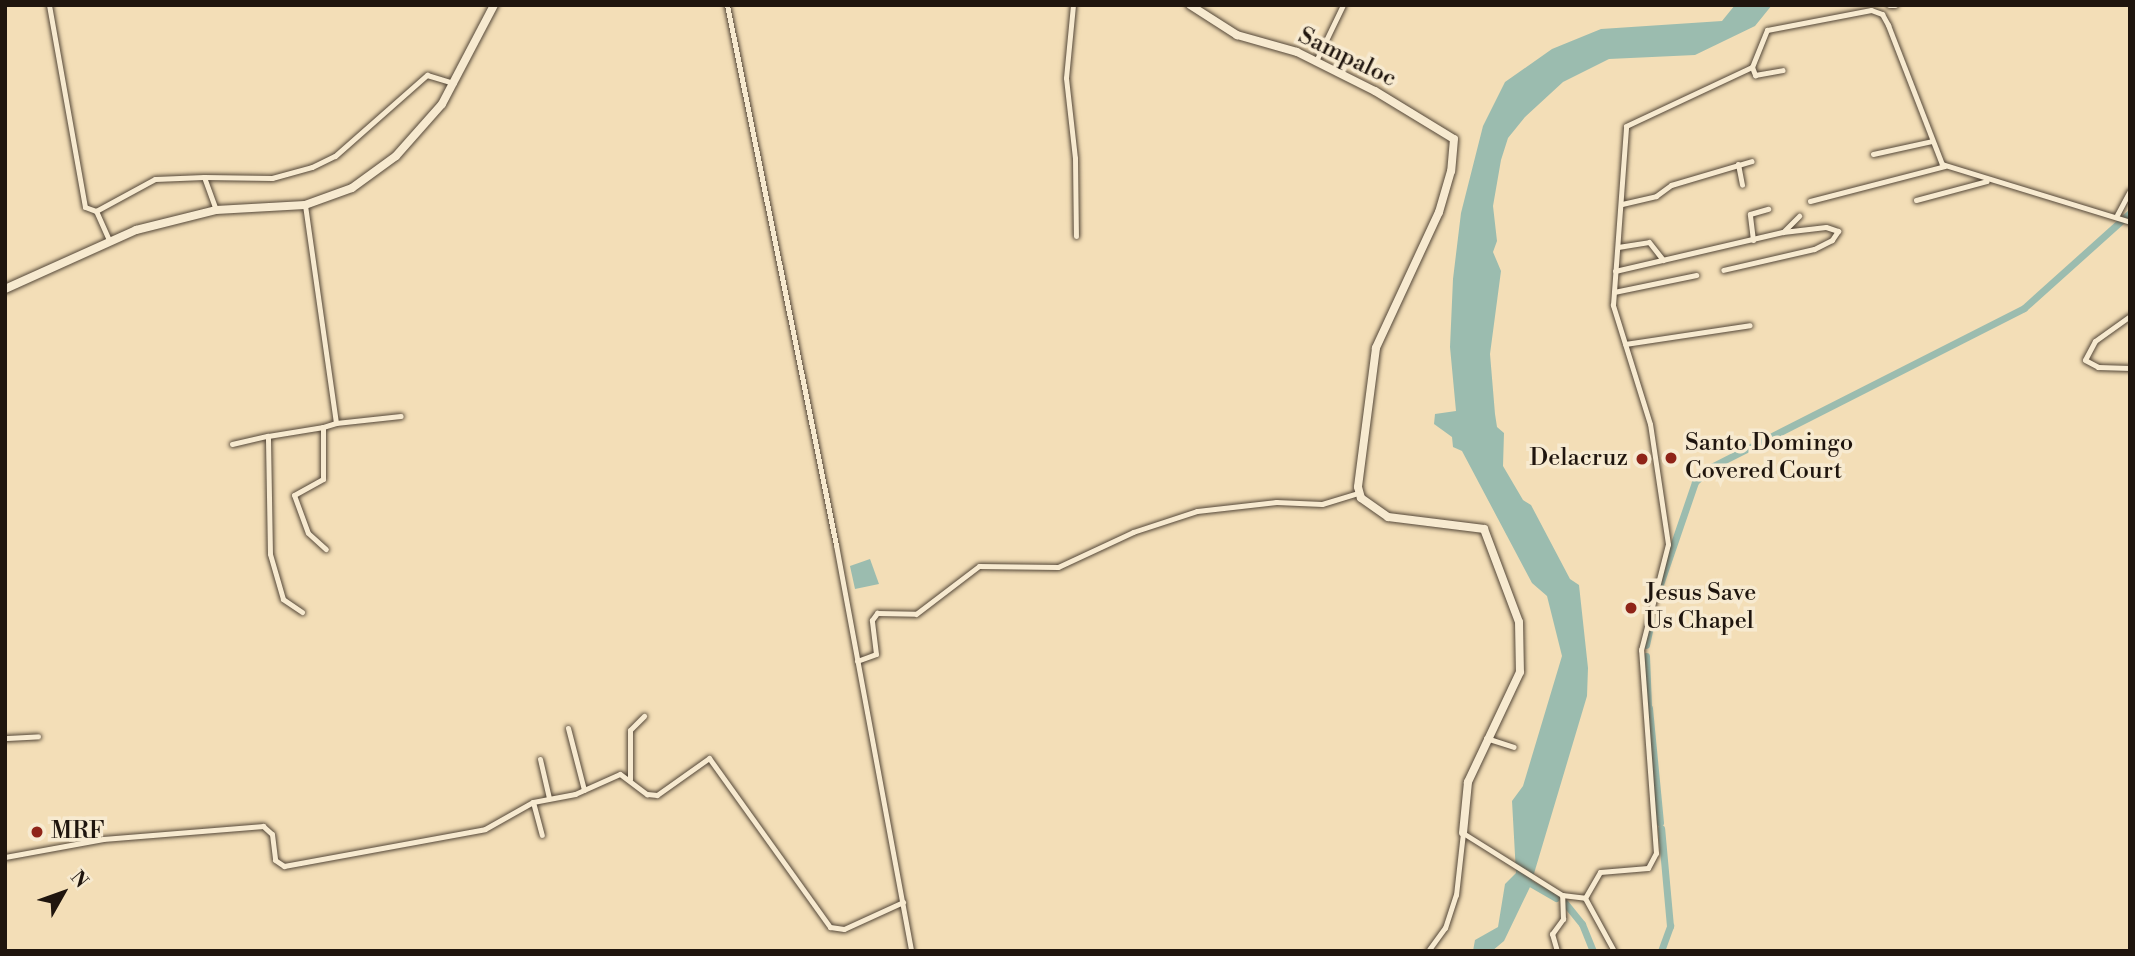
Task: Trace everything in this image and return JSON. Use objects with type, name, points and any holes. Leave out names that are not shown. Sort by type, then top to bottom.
[{"type":"street","points":[[49,5],[85,207],[96,211],[109,240]]},
{"type":"street","points":[[5,289],[109,240],[216,210],[305,205],[352,188],[396,156],[418,134],[454,83],[494,5]]},
{"type":"street","points":[[727,5],[857,661],[911,951]]},
{"type":"street","points":[[1073,5],[1066,78],[1075,158],[1076,236]]},
{"type":"street","name":"Sampaloc","points":[[1190,5],[1237,35],[1316,61],[1449,132],[1455,143],[1439,212],[1376,348],[1359,493]]},
{"type":"street","points":[[1316,61],[1343,5]]},
{"type":"street","points":[[1882,14],[1887,5],[1895,5]]},
{"type":"street","points":[[1783,70],[1755,75],[1752,67],[1767,30],[1846,8],[1882,14]]},
{"type":"street","points":[[1882,14],[1937,158],[1945,166],[1988,181],[2118,216],[2129,222]]},
{"type":"street","points":[[1584,898],[1600,872],[1648,868],[1656,853],[1641,650],[1668,544],[1650,424],[1613,305],[1622,204],[1623,134],[1630,122],[1648,112],[1752,67]]},
{"type":"street","points":[[96,211],[155,179],[272,178],[312,167],[335,156],[428,75],[454,83]]},
{"type":"street","points":[[1873,154],[1932,141]]},
{"type":"street","points":[[1622,204],[1656,196],[1671,185],[1752,161]]},
{"type":"street","points":[[1738,164],[1742,185]]},
{"type":"street","points":[[1810,201],[1945,166]]},
{"type":"street","points":[[204,177],[216,210]]},
{"type":"street","points":[[1916,200],[1988,181]]},
{"type":"street","points":[[2118,216],[2130,191]]},
{"type":"street","points":[[305,205],[337,423]]},
{"type":"street","points":[[1753,240],[1750,214],[1768,209]]},
{"type":"street","points":[[1783,232],[1799,216]]},
{"type":"street","points":[[1615,271],[1783,232],[1833,227],[1838,234],[1814,249],[1723,270]]},
{"type":"street","points":[[1618,247],[1649,242],[1663,260]]},
{"type":"street","points":[[1614,292],[1696,275]]},
{"type":"street","points":[[2130,316],[2095,341],[2085,360],[2098,367],[2130,368]]},
{"type":"street","points":[[1625,344],[1750,326]]},
{"type":"street","points":[[232,444],[337,423],[401,416]]},
{"type":"street","points":[[323,427],[325,476],[294,495],[308,533],[326,549]]},
{"type":"street","points":[[268,436],[271,554],[283,599],[302,612]]},
{"type":"street","points":[[857,661],[876,654],[872,620],[877,613],[916,614],[978,566],[1058,567],[1133,532],[1197,511],[1276,502],[1322,504],[1359,493],[1371,507],[1388,517],[1487,531],[1519,622],[1521,654],[1513,691],[1486,738],[1464,797],[1456,895],[1445,928],[1428,951]]},
{"type":"street","points":[[630,779],[630,730],[643,716]]},
{"type":"street","points":[[568,728],[584,790]]},
{"type":"street","points":[[5,738],[38,736]]},
{"type":"street","points":[[1486,738],[1514,747]]},
{"type":"street","points":[[540,759],[549,798]]},
{"type":"street","points":[[5,857],[103,839],[263,826],[272,834],[275,860],[284,866],[485,829],[533,802],[584,790],[620,774],[647,794],[657,795],[703,759],[713,760],[765,840],[834,930],[903,902]]},
{"type":"street","points":[[533,802],[542,835]]},
{"type":"street","points":[[1463,832],[1562,895],[1584,898]]},
{"type":"street","points":[[1558,951],[1552,934],[1563,919],[1562,895]]},
{"type":"street","points":[[1584,898],[1615,951]]},
{"type":"shaded area","points":[[1735,5],[1772,5],[1755,26],[1695,55],[1609,59],[1563,82],[1525,117],[1508,138],[1501,160],[1493,206],[1497,241],[1493,252],[1501,271],[1490,354],[1497,427],[1504,433],[1503,466],[1523,500],[1531,505],[1570,579],[1579,585],[1588,668],[1587,696],[1530,887],[1504,941],[1492,951],[1473,951],[1475,940],[1498,927],[1505,884],[1516,873],[1512,801],[1523,786],[1562,656],[1547,596],[1532,583],[1462,451],[1453,447],[1452,437],[1434,424],[1435,414],[1456,411],[1450,347],[1453,279],[1461,213],[1483,126],[1505,82],[1552,49],[1601,29],[1722,21]]},
{"type":"shaded area","points":[[870,559],[879,584],[855,589],[850,566]]},
{"type":"waterway","points":[[1657,593],[1695,482],[1711,467],[2024,308],[2130,213]]},
{"type":"waterway","points":[[1646,645],[1651,621]]},
{"type":"waterway","points":[[1646,656],[1648,705]]},
{"type":"waterway","points":[[1649,708],[1660,822]]},
{"type":"waterway","points":[[1661,828],[1670,926],[1661,951]]},
{"type":"waterway","points":[[1523,879],[1556,898]]},
{"type":"waterway","points":[[1565,903],[1582,924],[1593,951]]},
{"type":"place","name":"Santo Domingo Covered Court","points":[[1671,458]]},
{"type":"place","name":"Delacruz","points":[[1642,459]]},
{"type":"place","name":"Jesus Save Us Chapel","points":[[1631,608]]},
{"type":"place","name":"MRF","points":[[37,832]]}]
